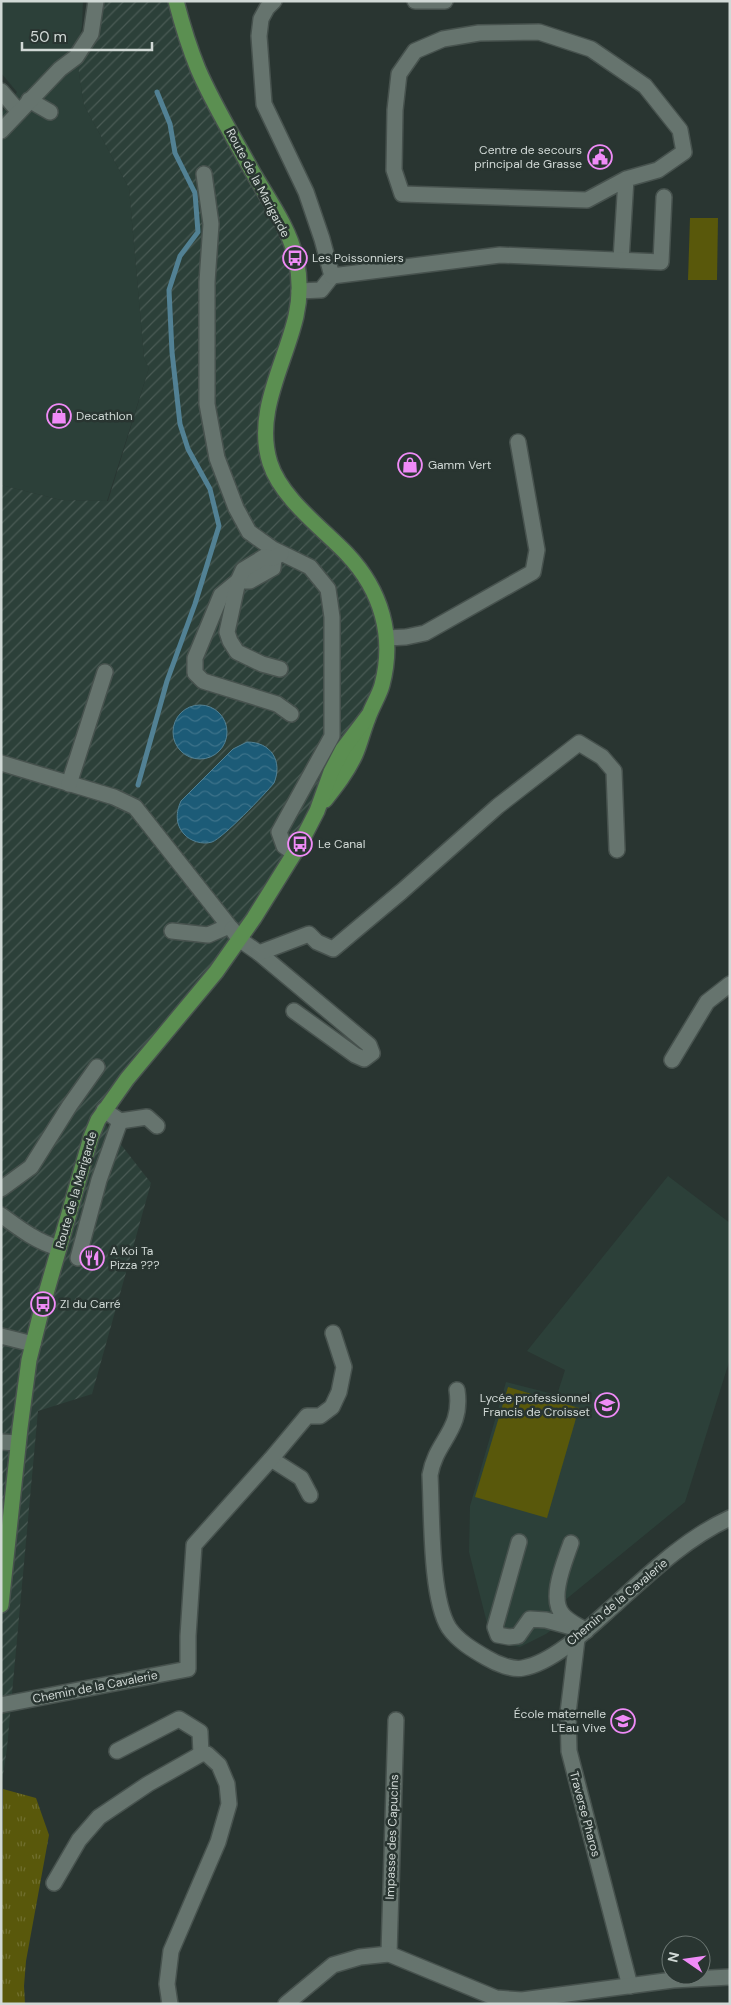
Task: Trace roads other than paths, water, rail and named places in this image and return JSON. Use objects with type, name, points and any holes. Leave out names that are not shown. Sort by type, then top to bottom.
[{"type":"main road","name":"Route de la Marigarde","points":[[1,1605],[18,1443],[33,1344],[91,1137],[104,1110],[127,1079],[205,986],[269,896],[317,811],[331,772],[343,749],[368,716],[381,688],[386,669],[387,638],[384,616],[372,588],[364,574],[294,501],[279,482],[270,463],[266,417],[275,381],[296,316],[299,291],[296,258],[279,217],[199,70],[185,34],[176,1]]},
{"type":"street","points":[[1,131],[60,68],[76,57],[91,34],[96,1]]},
{"type":"street","points":[[274,1],[267,8],[261,19],[259,36],[264,104],[306,192],[332,276]]},
{"type":"street","points":[[415,1],[445,1]]},
{"type":"street","points":[[538,32],[591,49],[645,86],[680,130],[684,152],[658,170],[626,179],[587,200],[402,194],[394,170],[395,110],[399,74],[415,51],[443,39],[478,33],[538,32]]},
{"type":"street","points":[[1,91],[24,106],[50,112]]},
{"type":"street","points":[[204,174],[211,224],[206,282],[207,404],[217,458],[236,508],[249,532],[278,556],[310,567],[328,589],[332,617],[332,736],[280,832],[284,846],[294,853]]},
{"type":"street","points":[[621,260],[626,179]]},
{"type":"street","points":[[299,291],[321,290],[332,276],[500,255],[661,262],[664,197]]},
{"type":"street","points":[[387,638],[406,638],[425,633],[533,572],[537,550],[518,442]]},
{"type":"street","points":[[278,556],[273,568],[250,581],[238,581],[221,595],[195,658],[195,673],[203,681],[277,704],[291,714]]},
{"type":"street","points":[[238,581],[227,632],[230,641],[237,652],[262,664],[280,669]]},
{"type":"street","points":[[69,784],[105,672]]},
{"type":"street","points":[[259,954],[309,934],[317,942],[333,948],[401,892],[498,806],[579,743],[602,756],[614,771],[617,850]]},
{"type":"street","points":[[1,763],[114,797],[135,807],[239,939],[368,1045],[372,1053],[364,1058],[355,1055],[294,1011]]},
{"type":"street","points":[[172,931],[208,935],[230,926]]},
{"type":"street","points":[[672,1060],[707,1002],[730,984]]},
{"type":"street","points":[[1,1189],[31,1167],[70,1105],[97,1067]]},
{"type":"street","points":[[104,1110],[120,1121],[147,1117],[157,1126]]},
{"type":"street","points":[[78,1258],[99,1180],[120,1121]]},
{"type":"street","points":[[4,1222],[33,1238],[60,1248]]},
{"type":"street","points":[[310,1495],[301,1478],[271,1459],[307,1416],[320,1416],[332,1407],[339,1392],[344,1367],[333,1333]]},
{"type":"street","points":[[1,1336],[33,1344]]},
{"type":"street","name":"Chemin de la Cavalerie","points":[[457,1390],[459,1405],[455,1423],[432,1462],[430,1475],[435,1575],[439,1604],[450,1629],[473,1650],[491,1660],[511,1668],[520,1669],[544,1660],[582,1635],[675,1553],[694,1539],[730,1518]]},
{"type":"street","points":[[1,1442],[18,1443]]},
{"type":"street","name":"Chemin de la Cavalerie","points":[[1,1705],[188,1669],[188,1636],[194,1545],[271,1459]]},
{"type":"street","points":[[519,1542],[495,1627],[498,1635],[518,1636],[530,1619],[546,1620],[582,1635]]},
{"type":"street","points":[[571,1543],[559,1580],[557,1605],[563,1616],[582,1635]]},
{"type":"street","name":"Traverse Pharos","points":[[582,1635],[568,1713],[568,1751],[630,1986]]},
{"type":"street","points":[[117,1751],[179,1720],[200,1732],[201,1754]]},
{"type":"street","name":"Impasse des Capucins","points":[[389,1954],[396,1720]]},
{"type":"street","points":[[54,1883],[79,1840],[99,1816],[148,1784],[201,1754],[207,1754],[219,1765],[227,1784],[229,1804],[218,1842],[171,1951],[166,1984],[170,2004]]},
{"type":"street","points":[[286,2004],[333,1965],[360,1957],[389,1954],[496,1998],[522,2000],[608,1996],[630,1986],[730,1977]]},
{"type":"water","points":[[195,705],[205,705],[215,709],[223,717],[227,732],[223,747],[215,755],[205,759],[195,759],[185,755],[177,747],[173,737],[173,727],[177,717],[185,709]]},
{"type":"water","points":[[247,742],[263,745],[273,754],[277,767],[274,783],[244,815],[217,839],[204,843],[190,839],[181,830],[178,822],[177,814],[181,801],[233,749]]},
{"type":"waterway","points":[[138,785],[167,681],[195,604],[219,526],[210,489],[188,449],[180,424],[172,352],[169,290],[180,256],[198,232],[195,193],[175,153],[170,124],[157,92]]},
{"type":"place","name":"Centre de secours principal de Grasse","points":[[600,157]]},
{"type":"place","name":"Les Poissonniers","points":[[295,258]]},
{"type":"place","name":"Decathlon","points":[[59,416]]},
{"type":"place","name":"Gamm Vert","points":[[410,465]]},
{"type":"place","name":"Le Canal","points":[[300,844]]},
{"type":"place","name":"A Koi Ta Pizza ???","points":[[92,1258]]},
{"type":"place","name":"ZI du Carré","points":[[43,1304]]},
{"type":"place","name":"Lycée professionnel Francis de Croisset","points":[[607,1405]]},
{"type":"place","name":"École maternelle L'Eau Vive","points":[[623,1721]]}]
